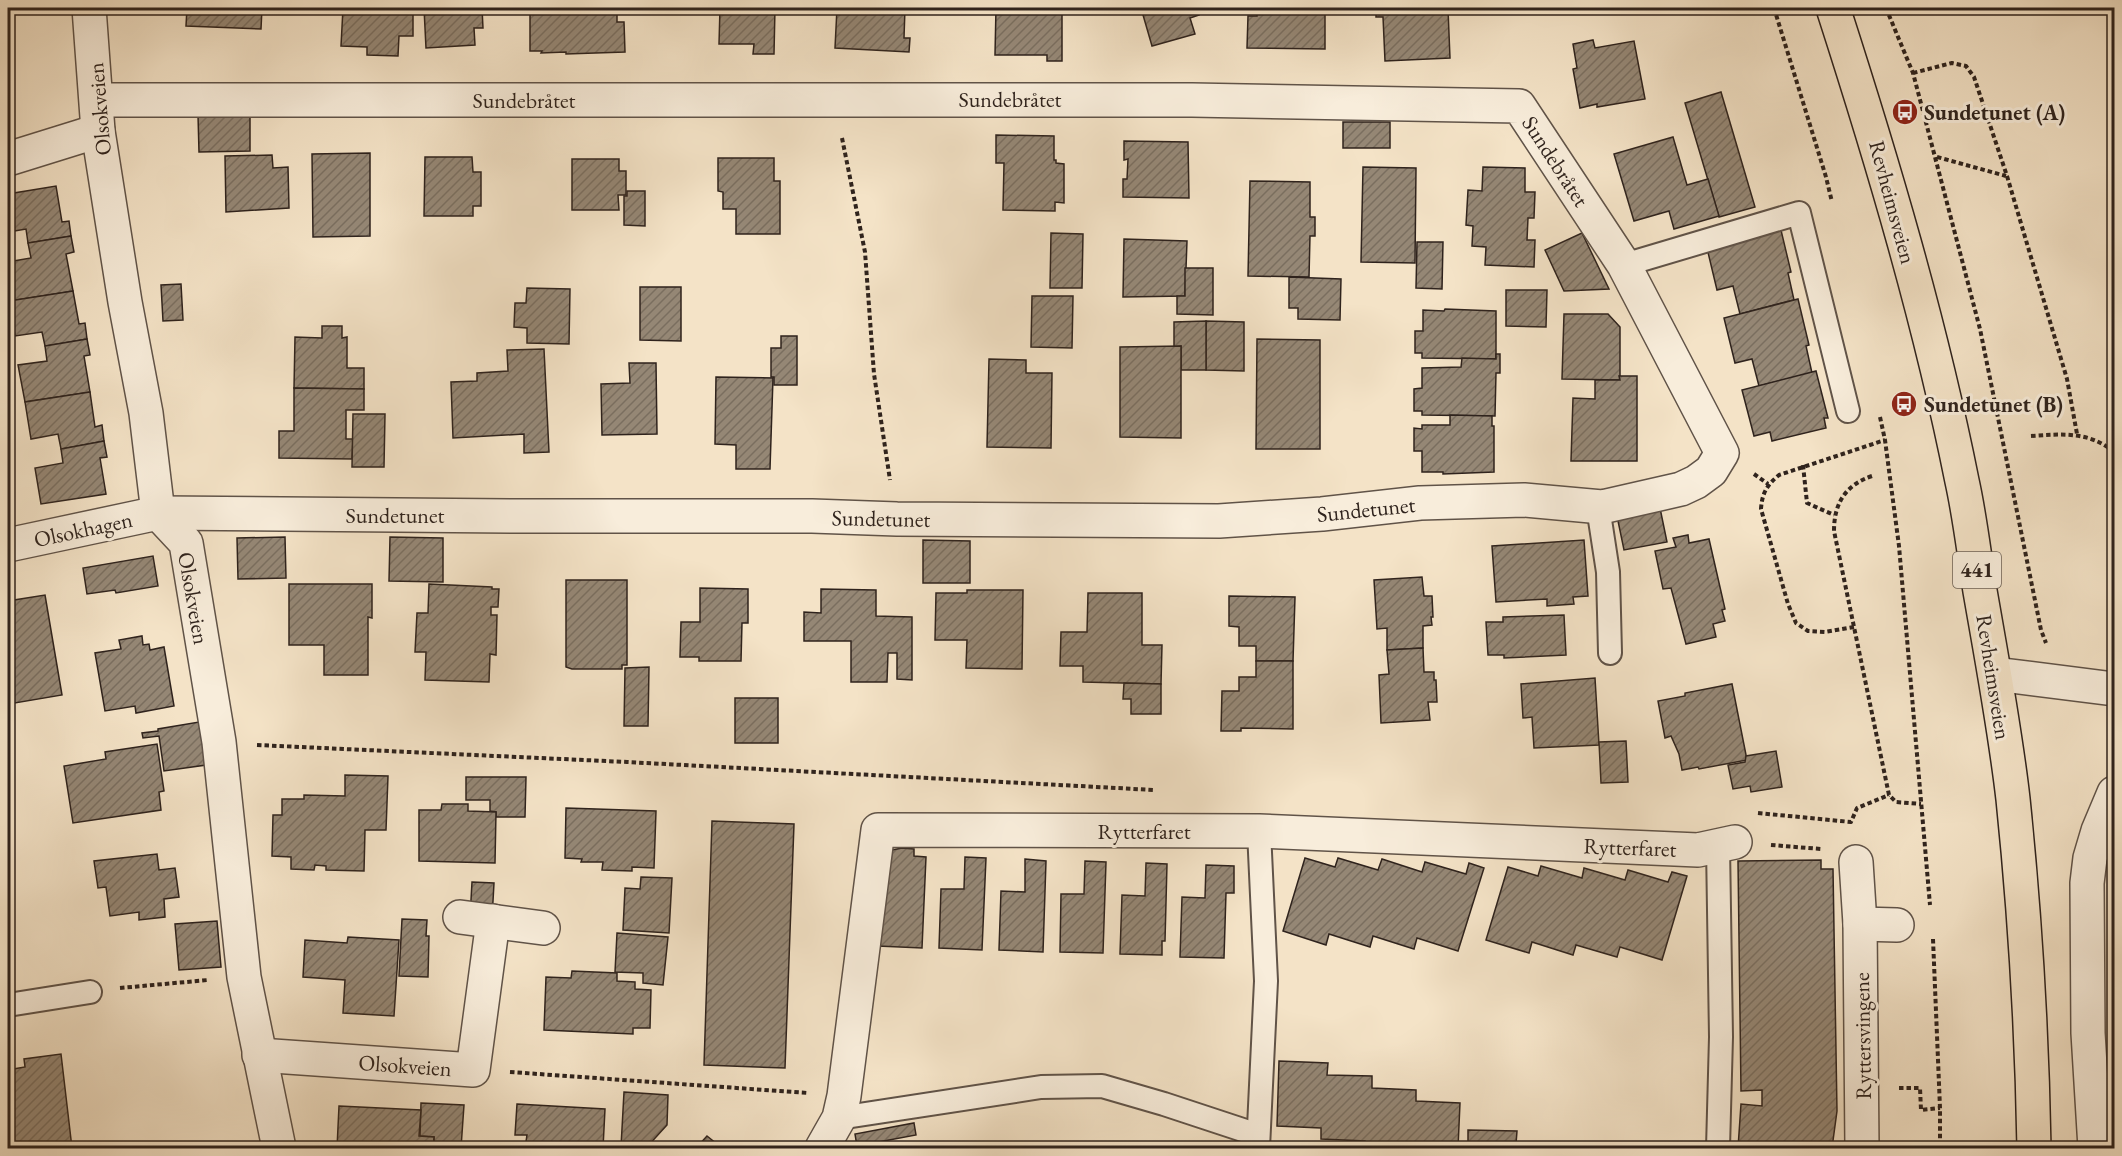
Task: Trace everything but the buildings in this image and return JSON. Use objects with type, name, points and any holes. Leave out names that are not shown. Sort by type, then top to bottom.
[{"type":"main road","name":"Revheimsveien","points":[[1833,8],[1878,148],[1936,367],[1963,482],[2013,797],[2029,992],[2034,1149]]},
{"type":"street","name":"Olsokveien","points":[[89,8],[98,116],[124,302],[146,413],[158,513],[186,543],[219,742],[244,977],[279,1149]]},
{"type":"street","name":"Sundebråtet","points":[[8,159],[98,116],[834,99],[1192,100],[1520,106],[1624,265],[1722,453]]},
{"type":"street","name":"Sundetunet","points":[[158,513],[812,516],[897,519],[1219,521],[1322,514],[1420,503],[1524,500],[1602,507],[1681,489],[1711,471],[1722,453]]},
{"type":"street","name":"Olsokhagen","points":[[8,545],[158,513]]},
{"type":"street","points":[[1995,674],[2115,690]]},
{"type":"street","points":[[2095,1149],[2102,1036],[2101,887],[2091,858],[2098,831],[2115,793]]},
{"type":"street","name":"Rytterfaret","points":[[822,1149],[842,1107],[878,830],[1259,831],[1698,850],[1726,844]]},
{"type":"street","name":"Ryttersvingene","points":[[1856,862],[1860,924],[1862,1149]]},
{"type":"street","points":[[460,917],[543,928]]},
{"type":"street","name":"Olsokveien","points":[[259,1055],[473,1070],[493,921]]},
{"type":"street","points":[[1860,924],[1897,926]]},
{"type":"lane","points":[[1624,265],[1799,213],[1848,411]]},
{"type":"lane","points":[[1602,507],[1600,520],[1608,572],[1610,653]]},
{"type":"lane","points":[[842,1107],[1041,1087],[1102,1086],[1164,1104],[1258,1142],[1266,981],[1259,831]]},
{"type":"lane","points":[[1718,1149],[1726,844]]},
{"type":"lane","points":[[8,1005],[90,992]]},
{"type":"path","points":[[1774,8],[1826,177],[1834,212]]},
{"type":"path","points":[[1886,8],[1913,73],[1936,157],[1980,329],[2041,630],[2046,642],[2052,646]]},
{"type":"path","points":[[1913,73],[1952,63],[1966,66],[1974,77],[2007,176],[2067,379],[2077,434]]},
{"type":"path","points":[[834,99],[865,252],[874,374],[897,519]]},
{"type":"path","points":[[1936,157],[2007,176]]},
{"type":"path","points":[[1877,408],[1885,440],[1899,546],[1930,911]]},
{"type":"path","points":[[2031,436],[2077,434],[2092,438],[2115,452]]},
{"type":"path","points":[[1854,627],[1825,632],[1808,631],[1796,623],[1788,604],[1761,509],[1762,496],[1768,484],[1779,475],[1803,465],[1885,440]]},
{"type":"path","points":[[1803,465],[1807,503],[1834,515]]},
{"type":"path","points":[[1872,476],[1862,479],[1848,489],[1839,500],[1834,515],[1834,531],[1889,795],[1896,802],[1922,804]]},
{"type":"path","points":[[219,742],[1155,790]]},
{"type":"path","points":[[1748,812],[1851,822],[1857,808],[1889,795]]},
{"type":"path","points":[[1726,844],[1846,851],[1856,862]]},
{"type":"path","points":[[1932,935],[1940,1149]]},
{"type":"path","points":[[90,992],[244,977]]},
{"type":"path","points":[[473,1070],[842,1107]]},
{"type":"path","points":[[1920,1088],[1921,1110],[1940,1108]]},
{"type":"place","name":"Sundetunet (A)","points":[[1905,112]]},
{"type":"place","name":"Sundetunet (B)","points":[[1904,404]]}]
